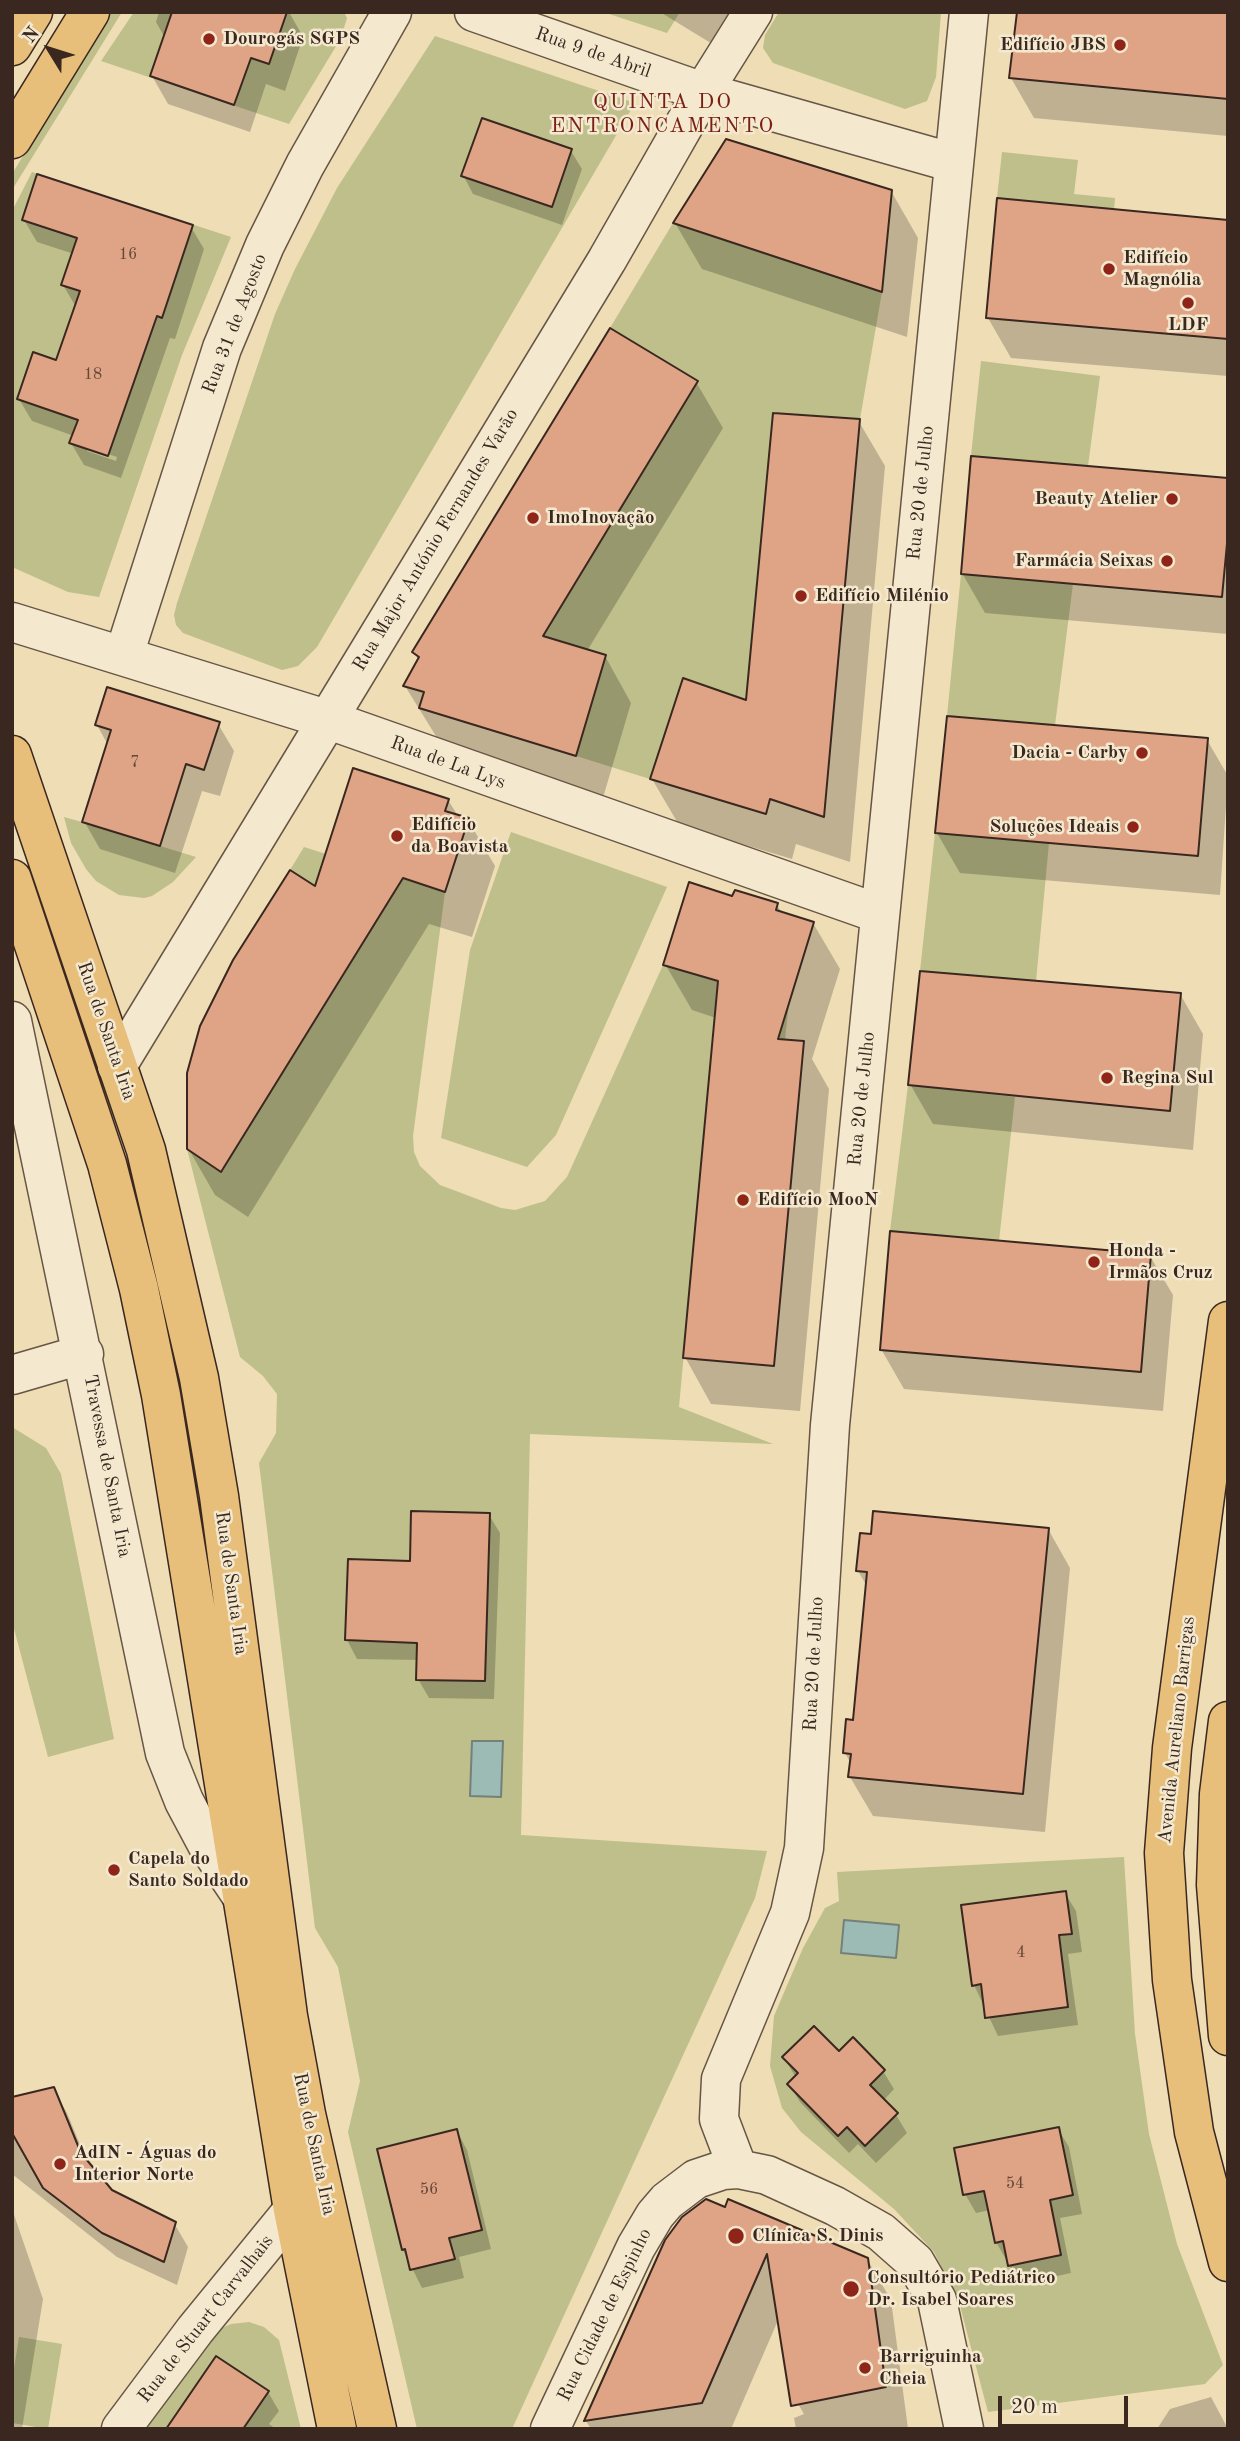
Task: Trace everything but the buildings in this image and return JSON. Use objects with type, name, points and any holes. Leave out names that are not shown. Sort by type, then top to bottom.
[{"type":"main road","points":[[12,46],[33,12]]},
{"type":"main road","points":[[12,139],[90,12]]},
{"type":"main road","name":"Rua de Santa Iria","points":[[12,755],[146,1150],[199,1378],[219,1496],[288,2016],[306,2114],[377,2429]]},
{"type":"main road","name":"Rua de Santa Iria","points":[[12,879],[107,1164],[134,1267],[161,1395],[293,2210],[337,2429]]},
{"type":"main road","name":"Avenida Aureliano Barrigas","points":[[1228,1321],[1172,1748],[1164,1853],[1174,1992],[1194,2132],[1228,2262]]},
{"type":"main road","points":[[1228,1721],[1219,1794],[1216,1885],[1228,2036]]},
{"type":"street","name":"Rua 31 de Agosto","points":[[124,655],[222,348],[261,256],[305,165],[392,12]]},
{"type":"street","name":"Rua 9 de Abril","points":[[474,12],[703,92],[954,163]]},
{"type":"street","name":"Rua Major António Fernandes Varão","points":[[117,1066],[607,260],[703,92],[753,12]]},
{"type":"street","name":"Rua 20 de Julho","points":[[738,2169],[719,2119],[721,2080],[790,1913],[802,1866],[825,1480],[969,12]]},
{"type":"street","name":"Rua de La Lys","points":[[12,622],[326,719],[880,914]]},
{"type":"street","name":"Travessa de Santa Iria","points":[[12,1021],[84,1354],[165,1753],[184,1801],[208,1846],[242,1895]]},
{"type":"street","points":[[12,1375],[84,1354]]},
{"type":"street","name":"Rua Cidade de Espinho","points":[[550,2429],[650,2222],[667,2201],[696,2179],[723,2170],[738,2169],[767,2175],[843,2210],[881,2232],[915,2262],[937,2300],[962,2418]]},
{"type":"street","name":"Rua de Stuart Carvalhais","points":[[121,2429],[195,2330],[293,2210]]},
{"type":"green space","points":[[111,12],[122,12],[12,190],[12,174]]},
{"type":"green space","points":[[134,12],[344,12],[347,18],[341,38],[289,124],[101,61]]},
{"type":"green space","points":[[603,12],[680,12],[667,33]]},
{"type":"green space","points":[[779,12],[941,12],[936,77],[927,101],[905,109],[773,63],[763,48],[765,35]]},
{"type":"green space","points":[[435,36],[635,103],[317,647],[298,666],[282,670],[183,633],[176,625],[174,615],[275,314],[295,269],[337,188]]},
{"type":"green space","points":[[1002,152],[1078,160],[1074,194],[1115,198],[1114,210],[997,198]]},
{"type":"green space","points":[[32,172],[231,237],[182,355],[99,597],[68,592],[12,567],[12,211]]},
{"type":"green space","points":[[673,223],[882,292],[860,419],[773,413],[746,700],[683,678],[650,779],[576,756],[606,655],[543,636],[697,381],[610,328]]},
{"type":"green space","points":[[981,361],[1100,376],[1088,466],[971,456]]},
{"type":"green space","points":[[961,574],[1073,584],[1055,725],[947,716]]},
{"type":"green space","points":[[64,817],[196,857],[173,882],[152,896],[144,898],[119,895],[96,881],[86,869],[71,843]]},
{"type":"green space","points":[[511,832],[667,887],[556,1135],[527,1167],[441,1138],[470,950]]},
{"type":"green space","points":[[935,833],[1049,843],[1036,981],[920,971]]},
{"type":"green space","points":[[304,847],[445,892],[413,1136],[414,1152],[420,1166],[440,1185],[501,1208],[515,1210],[545,1201],[567,1177],[663,965],[789,1003],[785,1040],[713,1034],[679,1407],[773,1444],[530,1434],[521,1835],[767,1851],[755,1898],[512,2429],[417,2429],[348,2132],[360,2081],[338,1967],[315,1928],[259,1463],[276,1433],[277,1394],[263,1376],[240,1357],[187,1149],[222,1171],[375,923],[290,870]]},
{"type":"green space","points":[[908,1085],[1015,1097],[999,1241],[890,1231]]},
{"type":"green space","points":[[12,1427],[46,1448],[61,1474],[114,1739],[48,1757],[12,1621]]},
{"type":"green space","points":[[1124,1857],[1135,2034],[1149,2134],[1177,2244],[1223,2365],[1205,2384],[988,2412],[959,2302],[934,2252],[894,2209],[801,2132],[782,2108],[770,2066],[774,2016],[803,1948],[825,1908],[839,1901],[837,1872]]},
{"type":"green space","points":[[249,2322],[264,2327],[279,2340],[301,2429],[141,2429],[215,2331],[231,2324]]},
{"type":"green space","points":[[19,2337],[62,2344],[48,2429],[12,2423],[12,2381]]},
{"type":"water","points":[[472,1741],[503,1741],[501,1797],[470,1796]]},
{"type":"water","points":[[844,1920],[899,1925],[896,1958],[841,1953]]},
{"type":"place","name":"Dourogás SGPS","points":[[209,39]]},
{"type":"place","name":"Edifício JBS","points":[[1120,45]]},
{"type":"place","name":"Edifício Magnólia","points":[[1109,269]]},
{"type":"place","name":"LDF","points":[[1188,303]]},
{"type":"place","name":"Beauty Atelier","points":[[1172,499]]},
{"type":"place","name":"ImoInovação","points":[[533,518]]},
{"type":"place","name":"Farmácia Seixas","points":[[1167,561]]},
{"type":"place","name":"Edifício Milénio","points":[[801,596]]},
{"type":"place","name":"Dacia - Carby","points":[[1142,753]]},
{"type":"place","name":"Soluções Ideais","points":[[1133,827]]},
{"type":"place","name":"Edifício da Boavista","points":[[397,836]]},
{"type":"place","name":"Regina Sul","points":[[1107,1078]]},
{"type":"place","name":"Edifício MooN","points":[[743,1200]]},
{"type":"place","name":"Honda - Irmãos Cruz","points":[[1094,1262]]},
{"type":"place","name":"Capela do Santo Soldado","points":[[114,1870]]},
{"type":"place","name":"AdIN - Águas do Interior Norte","points":[[60,2164]]},
{"type":"place","name":"Clínica S. Dinis","points":[[736,2236]]},
{"type":"place","name":"Consultório Pediátrico Dr. Isabel Soares","points":[[851,2289]]},
{"type":"place","name":"Barriguinha Cheia","points":[[865,2368]]},
{"type":"district","name":"QUINTA DO ENTRONCAMENTO","points":[[663,114]]}]
